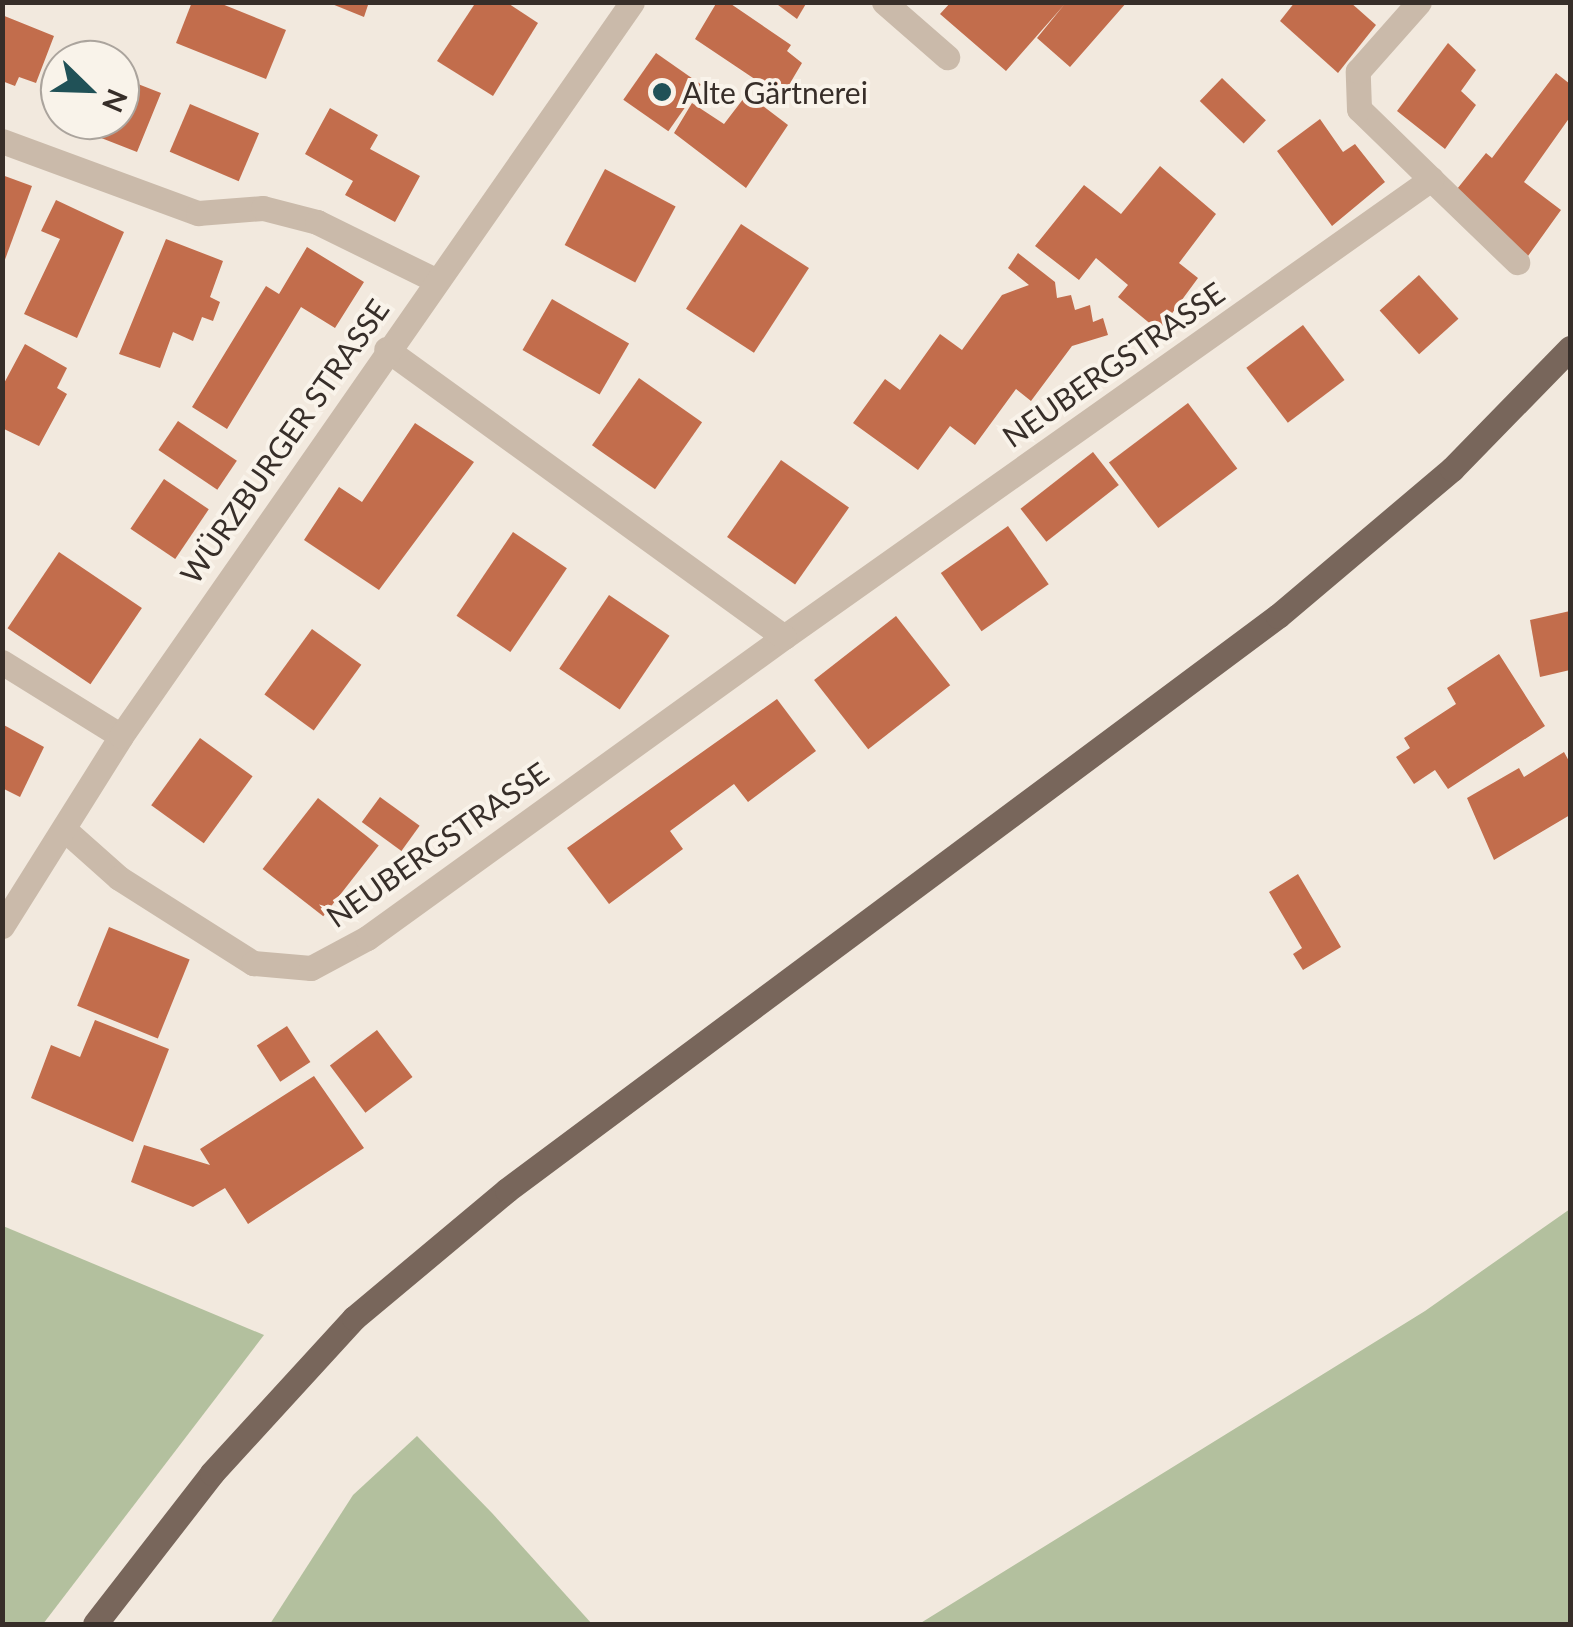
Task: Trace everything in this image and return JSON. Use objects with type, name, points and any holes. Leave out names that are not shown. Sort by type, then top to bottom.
[{"type":"main road","points":[[1542,381],[1570,328]]},
{"type":"main road","points":[[95,1624],[212,1473],[354,1318],[507,1190],[1278,616],[1452,469],[1570,348]]},
{"type":"main road","points":[[1542,381],[1570,371]]},
{"type":"street","name":"WÜRZBURGER STRASSE","points":[[2,926],[121,736],[386,349],[632,2]]},
{"type":"street","points":[[884,2],[947,57]]},
{"type":"street","points":[[1419,2],[1358,71],[1360,109],[1518,262]]},
{"type":"street","points":[[2,140],[198,213],[264,208],[317,222],[435,280]]},
{"type":"street","name":"NEUBERGSTRASSE","points":[[65,830],[118,878],[253,963],[311,968],[367,938],[784,637],[1431,180]]},
{"type":"street","points":[[386,349],[784,637]]},
{"type":"street","points":[[2,662],[121,736]]},
{"type":"green space","points":[[1570,1209],[1570,1624],[919,1624],[1425,1311]]},
{"type":"green space","points":[[3,1226],[264,1335],[43,1624],[3,1624]]},
{"type":"green space","points":[[417,1436],[592,1624],[270,1624],[353,1495]]},
{"type":"building","points":[[192,2],[217,2],[286,30],[266,79],[176,43]]},
{"type":"building","points":[[327,2],[369,2],[364,17]]},
{"type":"building","points":[[476,2],[506,2],[538,23],[493,96],[437,61]]},
{"type":"building","points":[[717,2],[728,2],[791,45],[787,51],[802,63],[786,90],[768,79],[765,86],[695,39]]},
{"type":"building","points":[[774,2],[807,2],[797,19]]},
{"type":"building","points":[[951,2],[1127,2],[1070,67],[1037,38],[1064,5],[1006,71],[940,14]]},
{"type":"building","points":[[1295,2],[1350,2],[1376,25],[1338,73],[1280,21]]},
{"type":"building","points":[[2,15],[54,36],[52,40],[40,40],[40,73],[36,83],[19,77],[15,86],[2,81]]},
{"type":"building","points":[[1448,43],[1476,70],[1461,91],[1476,105],[1445,149],[1397,111]]},
{"type":"building","name":"Alte Gärtnerei","points":[[656,53],[701,85],[668,131],[623,100]]},
{"type":"building","points":[[1556,73],[1570,84],[1570,117],[1524,182],[1561,210],[1528,256],[1453,194],[1486,153],[1492,158]]},
{"type":"building","points":[[1222,78],[1266,120],[1244,143],[1200,101]]},
{"type":"building","points":[[140,85],[161,93],[137,152],[106,140],[140,140]]},
{"type":"building","points":[[747,94],[788,125],[746,188],[674,133],[692,103],[724,124]]},
{"type":"building","points":[[190,104],[259,133],[239,181],[170,152]]},
{"type":"building","points":[[330,108],[378,135],[370,149],[420,176],[395,222],[345,195],[353,181],[305,154]]},
{"type":"building","points":[[1320,119],[1343,152],[1355,144],[1385,182],[1332,226],[1277,151]]},
{"type":"building","points":[[1160,166],[1216,214],[1179,263],[1198,278],[1159,331],[1118,297],[1128,285],[1096,258],[1079,280],[1035,246],[1084,185],[1121,214]]},
{"type":"building","points":[[605,169],[676,207],[635,282],[565,245]]},
{"type":"building","points":[[2,175],[32,186],[3,265],[2,265]]},
{"type":"building","points":[[56,200],[124,232],[77,338],[24,314],[60,239],[41,231]]},
{"type":"building","points":[[741,224],[809,268],[754,353],[686,309]]},
{"type":"building","points":[[166,239],[223,261],[210,297],[220,302],[213,321],[202,317],[193,341],[173,332],[160,368],[119,354]]},
{"type":"building","points":[[307,247],[364,282],[335,328],[301,307],[227,429],[192,407],[266,286],[279,294]]},
{"type":"building","points":[[1018,253],[1055,282],[1057,298],[1071,295],[1075,310],[1090,305],[1093,322],[1103,318],[1108,335],[1072,346],[1031,401],[1016,389],[975,445],[950,426],[918,470],[853,423],[885,379],[900,390],[940,334],[962,350],[1002,295],[1029,285],[1008,268]]},
{"type":"building","points":[[1419,275],[1458,319],[1419,354],[1380,310]]},
{"type":"building","points":[[552,299],[629,343],[600,395],[522,350]]},
{"type":"building","points":[[1303,325],[1345,380],[1288,423],[1246,368]]},
{"type":"building","points":[[25,344],[67,368],[57,388],[67,394],[39,446],[2,428],[2,387]]},
{"type":"building","points":[[639,378],[702,422],[655,489],[592,445]]},
{"type":"building","points":[[1188,403],[1237,468],[1158,528],[1109,463]]},
{"type":"building","points":[[178,421],[237,461],[217,490],[158,450]]},
{"type":"building","points":[[415,423],[474,462],[379,590],[304,540],[339,487],[362,502]]},
{"type":"building","points":[[1093,452],[1119,485],[1046,542],[1021,509]]},
{"type":"building","points":[[781,460],[849,508],[795,585],[727,537]]},
{"type":"building","points":[[164,479],[209,509],[175,559],[130,529]]},
{"type":"building","points":[[1008,526],[1049,584],[982,631],[941,573]]},
{"type":"building","points":[[513,532],[567,568],[510,652],[457,616]]},
{"type":"building","points":[[59,552],[142,608],[90,684],[8,628]]},
{"type":"building","points":[[609,595],[670,636],[620,710],[559,669]]},
{"type":"building","points":[[1570,611],[1570,670],[1540,677],[1530,620]]},
{"type":"building","points":[[896,616],[950,685],[868,749],[814,680]]},
{"type":"building","points":[[312,629],[361,665],[314,730],[264,695]]},
{"type":"building","points":[[1499,654],[1545,726],[1448,789],[1435,770],[1414,784],[1396,757],[1410,748],[1404,738],[1456,704],[1447,688]]},
{"type":"building","points":[[777,699],[816,751],[748,802],[734,784],[670,831],[683,849],[609,904],[567,848]]},
{"type":"building","points":[[2,724],[44,747],[20,797],[2,788]]},
{"type":"building","points":[[200,738],[253,776],[204,843],[151,805]]},
{"type":"building","points":[[1564,752],[1570,763],[1570,815],[1494,860],[1467,798],[1519,768],[1524,777]]},
{"type":"building","points":[[380,797],[420,826],[401,851],[362,822]]},
{"type":"building","points":[[318,798],[379,845],[323,916],[263,869]]},
{"type":"building","points":[[1298,874],[1341,947],[1303,970],[1293,954],[1302,948],[1269,892]]},
{"type":"building","points":[[109,927],[190,960],[158,1038],[77,1006]]},
{"type":"building","points":[[95,1020],[169,1049],[133,1142],[31,1098],[51,1045],[80,1057]]},
{"type":"building","points":[[287,1026],[310,1062],[280,1082],[257,1046]]},
{"type":"building","points":[[377,1030],[413,1077],[365,1113],[330,1066]]},
{"type":"building","points":[[314,1076],[364,1148],[248,1224],[225,1188],[193,1207],[131,1182],[144,1145],[210,1165],[200,1149]]},
{"type":"place","name":"Alte Gärtnerei","points":[[662,92]]}]
